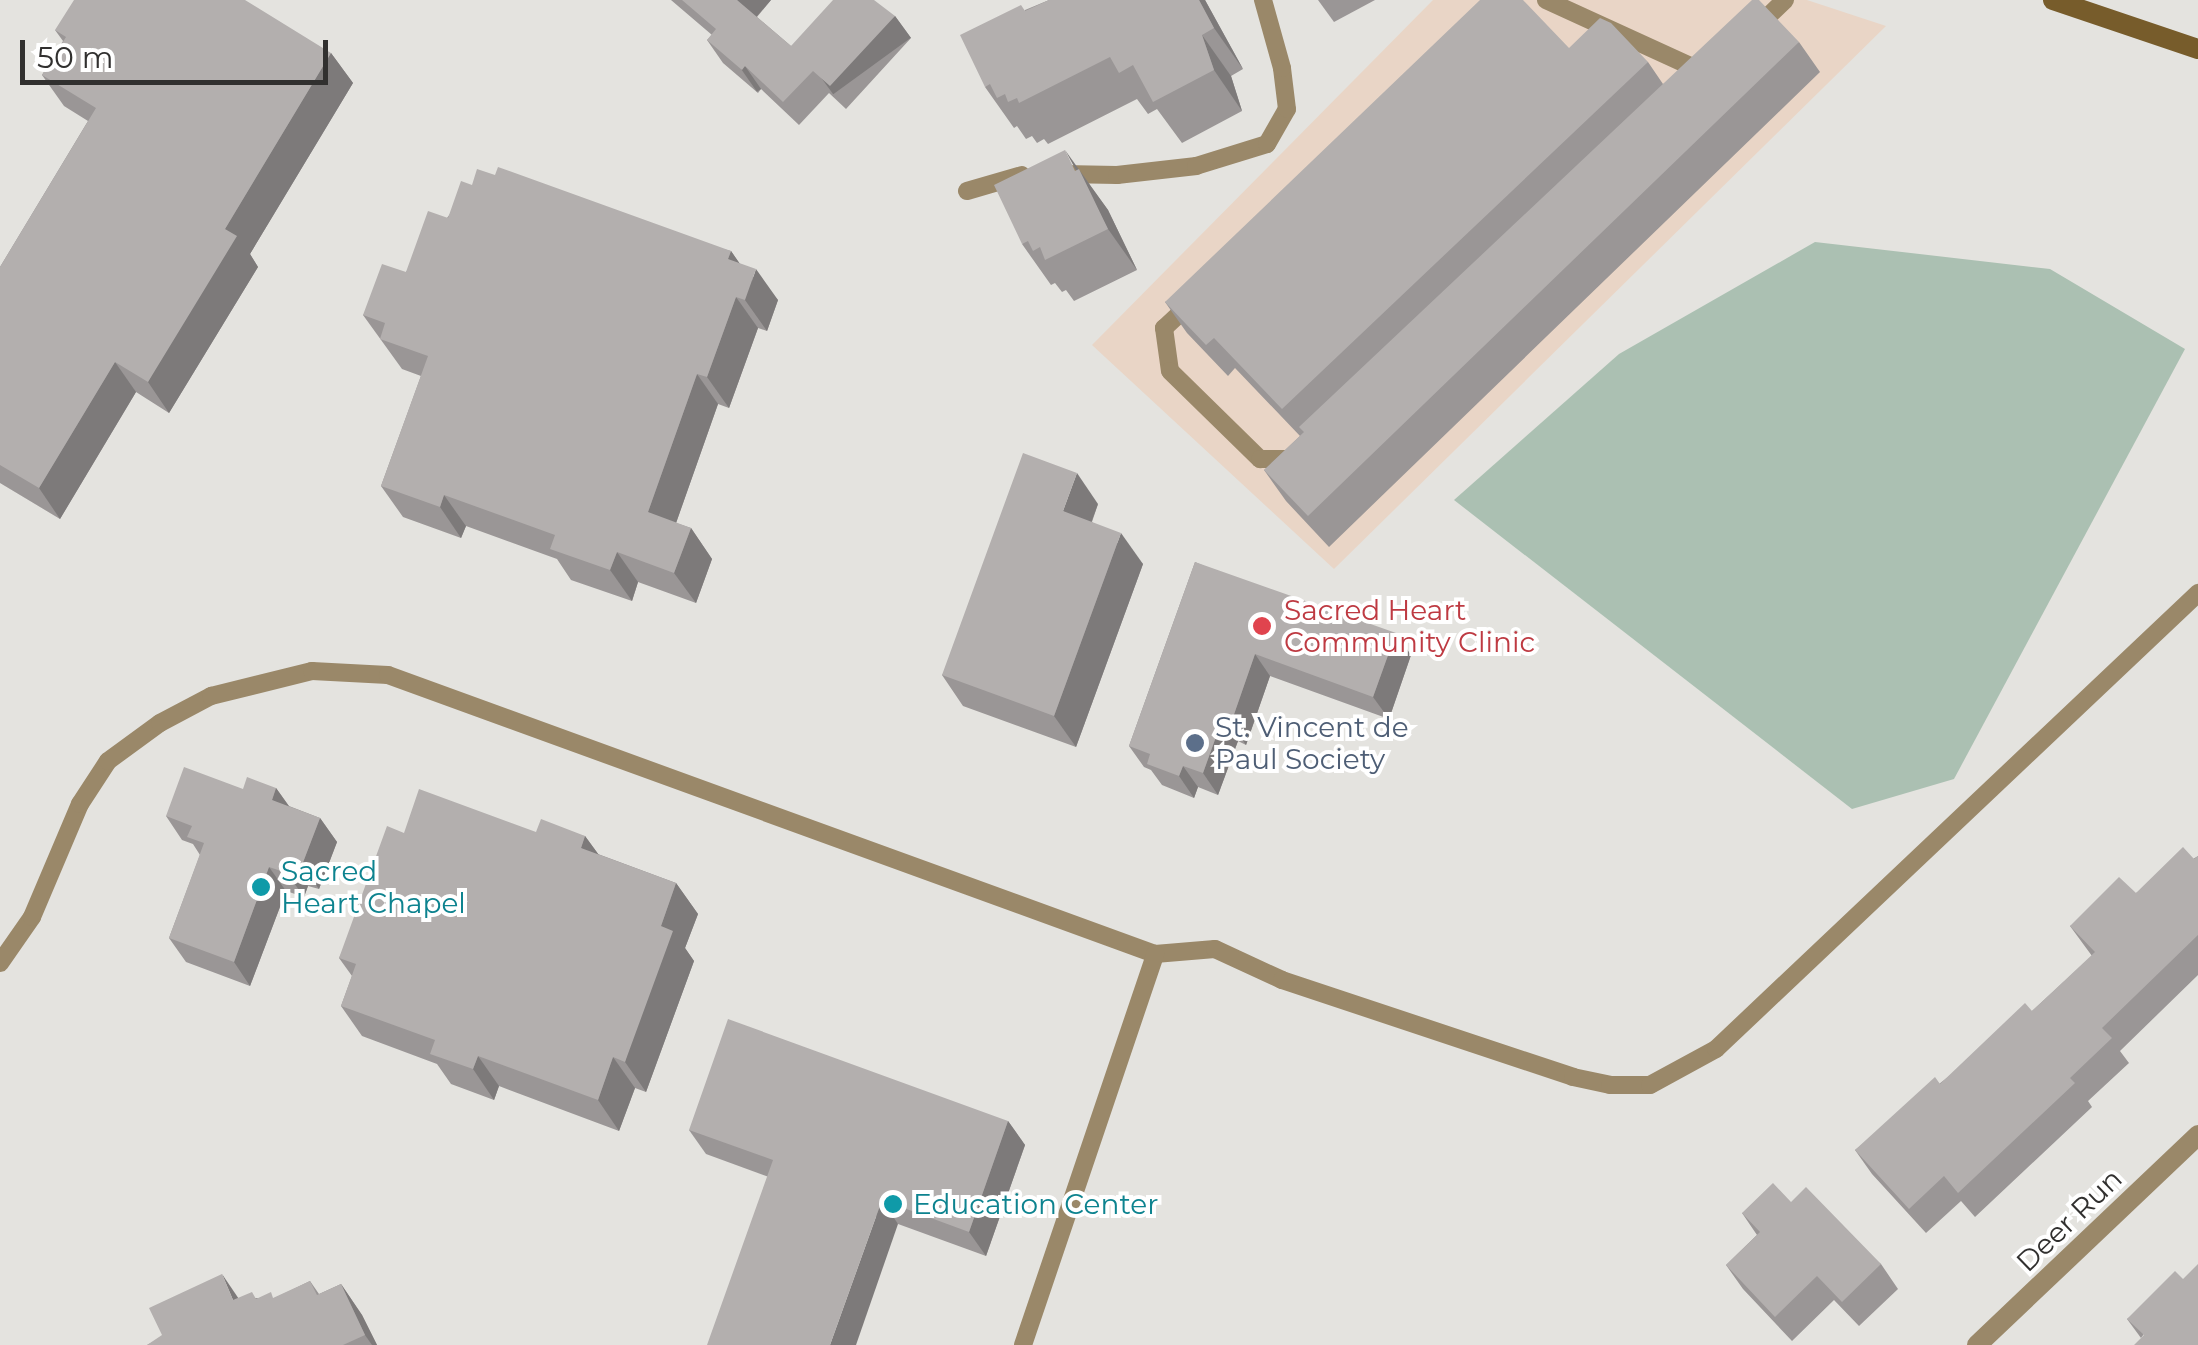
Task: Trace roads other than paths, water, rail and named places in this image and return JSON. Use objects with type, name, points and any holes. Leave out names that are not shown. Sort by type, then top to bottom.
[{"type":"main road","points":[[2054,0],[2198,50]]},
{"type":"street","name":"Deer Run","points":[[1977,1345],[2198,1135]]},
{"type":"lane","points":[[967,191],[1029,173],[1117,174],[1196,166],[1267,144],[1287,109],[1282,68],[1264,0]]},
{"type":"lane","points":[[1546,0],[1706,75]]},
{"type":"lane","points":[[1742,41],[1785,0]]},
{"type":"lane","points":[[1208,287],[1164,328],[1170,371],[1260,459],[1300,459],[1315,446]]},
{"type":"lane","points":[[0,963],[32,917],[80,804],[108,761],[160,723],[211,696],[312,670],[388,675],[1155,954],[1215,949],[1282,980],[1573,1077],[1610,1085],[1650,1085],[1716,1049],[2198,593]]},
{"type":"lane","points":[[1023,1345],[1155,954]]},
{"type":"place","name":"Sacred Heart Community Clinic","points":[[1262,626]]},
{"type":"place","name":"St. Vincent de Paul Society","points":[[1195,743]]},
{"type":"place","name":"Sacred Heart Chapel","points":[[261,887]]},
{"type":"place","name":"Education Center","points":[[893,1204]]}]
